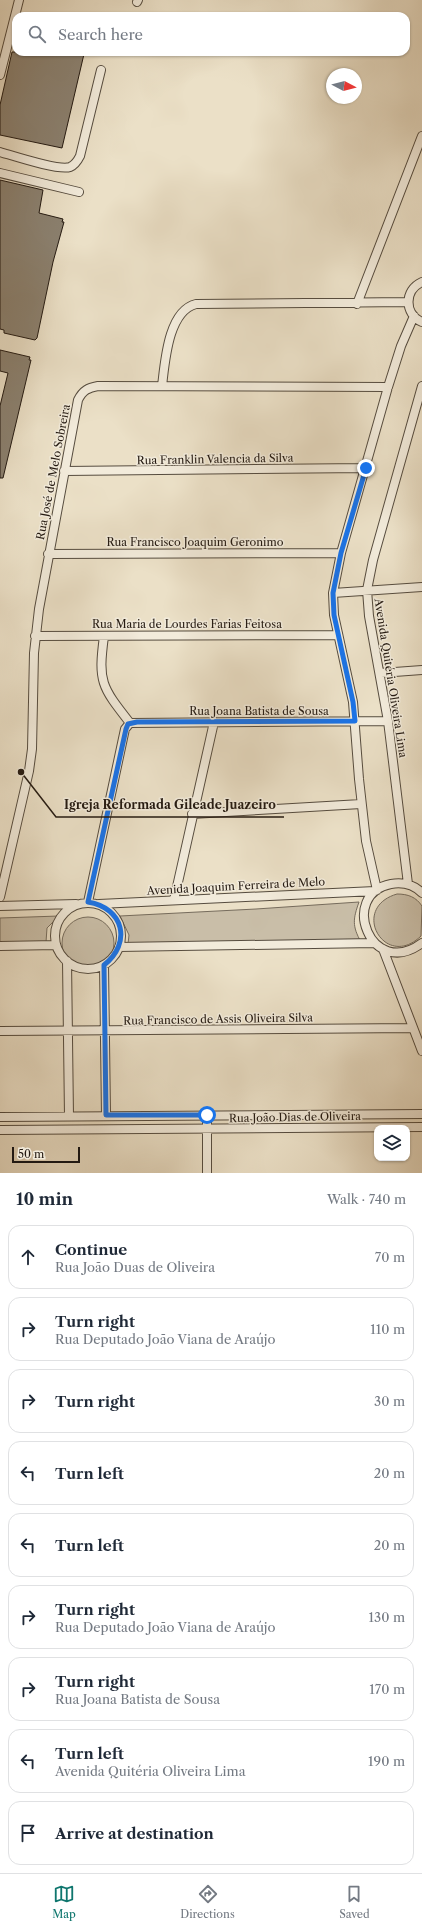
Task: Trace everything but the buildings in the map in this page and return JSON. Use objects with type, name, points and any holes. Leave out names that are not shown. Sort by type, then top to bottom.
[{"type":"street","points":[[16,12],[19,0]]},
{"type":"street","points":[[0,75],[12,28]]},
{"type":"street","points":[[0,152],[59,168],[74,165],[80,156],[102,70]]},
{"type":"street","points":[[357,304],[422,136]]},
{"type":"street","points":[[0,174],[79,192]]},
{"type":"street","points":[[422,282],[412,289],[408,302],[414,316],[422,322]]},
{"type":"street","points":[[162,386],[164,368],[174,327],[183,310],[189,306],[196,304],[357,304],[408,302]]},
{"type":"street","points":[[414,316],[401,346],[388,387],[341,553],[333,593],[334,615],[353,702],[361,804],[366,841],[376,891],[368,900],[364,911],[364,922],[367,933],[374,943],[383,949],[393,952],[403,952],[413,949],[422,943]]},
{"type":"street","name":"Rua José de Melo Sobreira","points":[[0,897],[25,791],[32,749],[35,636],[48,554],[78,400],[83,392],[98,386],[388,387]]},
{"type":"street","name":"Avenida Quitéria Oliveira Lima","points":[[408,884],[388,721],[381,673],[369,616],[367,590],[374,554],[422,386]]},
{"type":"street","name":"Rua Franklin Valencia da Silva","points":[[64,471],[366,468]]},
{"type":"street","name":"Rua Francisco Joaquim Geronimo","points":[[48,554],[341,553]]},
{"type":"street","points":[[333,593],[422,587]]},
{"type":"street","name":"Rua Maria de Lourdes Farias Feitosa","points":[[35,636],[338,635]]},
{"type":"street","points":[[88,902],[126,729],[130,723],[104,688],[101,674],[104,636]]},
{"type":"street","points":[[381,673],[422,670]]},
{"type":"street","name":"Rua Joana Batista de Sousa","points":[[130,723],[388,721]]},
{"type":"street","points":[[174,900],[192,814],[214,722]]},
{"type":"street","points":[[192,814],[361,804]]},
{"type":"street","name":"Avenida Joaquim Ferreira de Melo","points":[[99,904],[376,891],[387,885],[397,883],[408,884]]},
{"type":"street","points":[[408,884],[422,893]]},
{"type":"street","points":[[0,906],[77,904],[88,902],[99,904],[108,909],[116,917],[120,926],[121,937],[119,948],[113,958],[104,965],[85,969],[75,966],[60,954],[56,945],[55,933],[58,921],[66,911],[77,904]]},
{"type":"street","points":[[119,948],[374,943]]},
{"type":"street","points":[[0,946],[56,945]]},
{"type":"street","points":[[383,949],[422,1051]]},
{"type":"street","points":[[67,961],[69,1116]]},
{"type":"street","points":[[104,965],[106,1115]]},
{"type":"street","name":"Rua Francisco de Assis Oliveira Silva","points":[[0,1031],[413,1028]]},
{"type":"street","points":[[0,1116],[422,1114]]},
{"type":"street","points":[[207,1115],[207,1173]]},
{"type":"street","points":[[271,1115],[271,1128]]},
{"type":"street","name":"Rua João Dias de Oliveira","points":[[0,1130],[422,1127]]},
{"type":"shaded area","points":[[397,894],[411,897],[417,900],[422,906],[421,936],[408,945],[395,946],[385,942],[378,933],[374,923],[375,911],[383,901]]},
{"type":"shaded area","points":[[359,902],[354,922],[361,942],[128,944],[129,935],[120,916],[256,909]]},
{"type":"shaded area","points":[[59,916],[47,928],[46,942],[0,942],[0,918]]},
{"type":"shaded area","points":[[83,917],[93,917],[107,924],[114,938],[114,948],[107,962],[93,969],[83,969],[73,965],[66,958],[62,948],[62,938],[66,928],[73,921]]},
{"type":"place","name":"Igreja Reformada Gileade Juazeiro","points":[[21,772]]},
{"type":"route","points":[[207,1115],[106,1115],[104,965],[113,958],[119,948],[121,937],[120,926],[116,917],[108,909],[99,904],[88,902],[126,726],[130,723],[137,722],[355,721],[353,702],[334,615],[333,593],[341,553],[366,468]]}]
